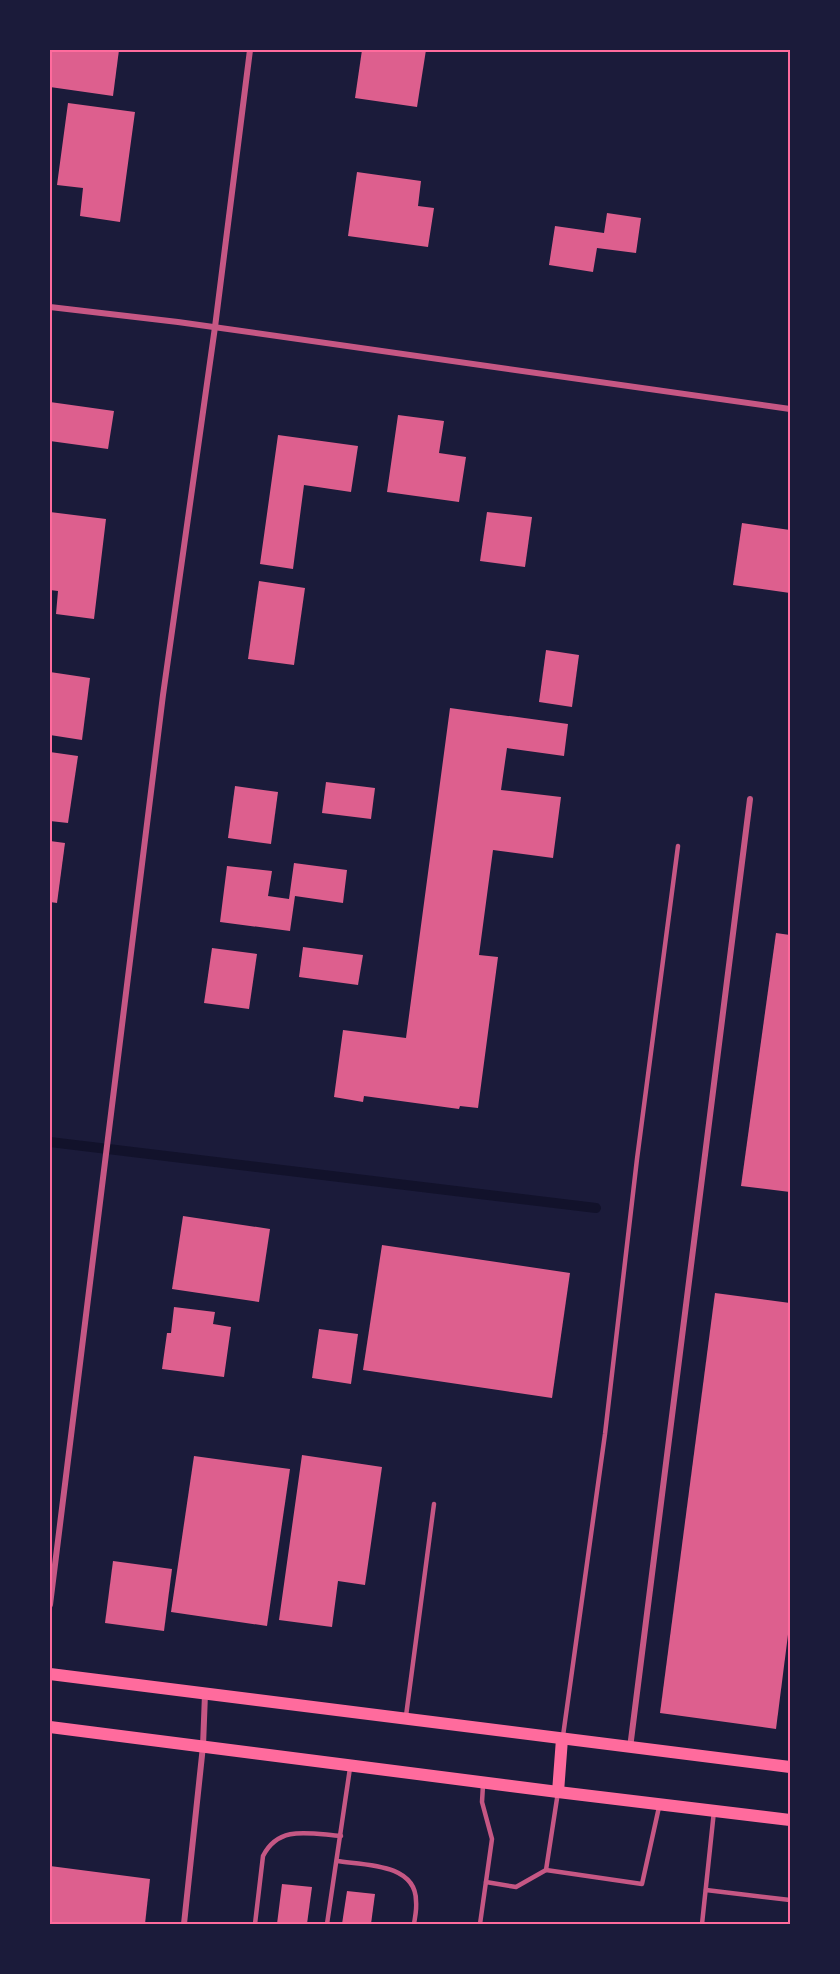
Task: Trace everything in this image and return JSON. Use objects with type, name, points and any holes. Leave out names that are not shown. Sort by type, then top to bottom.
[{"type":"main road","points":[[50,1674],[790,1767]]},
{"type":"main road","points":[[50,1726],[790,1820]]},
{"type":"main road","points":[[558,1792],[562,1739]]},
{"type":"street","points":[[50,1605],[163,695],[215,327],[250,50]]},
{"type":"street","points":[[50,307],[215,327],[790,409]]},
{"type":"street","points":[[630,1748],[750,800]]},
{"type":"street","points":[[184,1924],[203,1746],[205,1694]]},
{"type":"lane","points":[[562,1739],[605,1434],[637,1160],[678,846]]},
{"type":"lane","points":[[406,1719],[434,1504]]},
{"type":"lane","points":[[327,1924],[350,1765]]},
{"type":"lane","points":[[480,1924],[492,1839],[482,1802],[483,1782]]},
{"type":"lane","points":[[546,1870],[558,1792]]},
{"type":"lane","points":[[486,1882],[516,1887],[546,1870],[642,1884],[659,1804]]},
{"type":"lane","points":[[702,1924],[714,1811]]},
{"type":"lane","points":[[255,1924],[263,1856],[268,1846],[275,1839],[289,1833],[341,1836]]},
{"type":"lane","points":[[337,1861],[388,1868],[399,1873],[407,1880],[417,1899],[414,1924]]},
{"type":"lane","points":[[706,1890],[790,1900]]},
{"type":"building","points":[[50,50],[119,50],[113,96],[50,87]]},
{"type":"building","points":[[362,50],[426,50],[417,107],[355,98]]},
{"type":"building","points":[[68,103],[135,112],[120,222],[80,216],[83,188],[57,185]]},
{"type":"building","points":[[357,172],[421,181],[418,206],[434,208],[428,247],[348,236]]},
{"type":"building","points":[[607,213],[641,218],[636,253],[597,248],[593,272],[549,265],[555,226],[604,233]]},
{"type":"building","points":[[50,402],[114,411],[108,449],[50,441]]},
{"type":"building","points":[[398,415],[444,421],[439,453],[466,457],[459,502],[387,492]]},
{"type":"building","points":[[278,435],[358,446],[351,492],[304,485],[293,569],[260,564]]},
{"type":"building","points":[[50,512],[106,519],[94,619],[56,614],[58,591],[50,590]]},
{"type":"building","points":[[487,512],[532,517],[525,567],[480,561]]},
{"type":"building","points":[[742,523],[790,530],[790,593],[733,585]]},
{"type":"building","points":[[259,581],[305,588],[294,665],[248,659]]},
{"type":"building","points":[[546,650],[579,655],[572,707],[539,702]]},
{"type":"building","points":[[50,672],[90,678],[82,740],[50,735]]},
{"type":"building","points":[[450,708],[568,724],[564,756],[507,748],[501,790],[561,797],[553,858],[493,850],[479,955],[498,957],[478,1108],[460,1106],[459,1109],[364,1096],[363,1102],[334,1097],[343,1030],[406,1038]]},
{"type":"building","points":[[50,752],[78,756],[68,823],[50,821]]},
{"type":"building","points":[[326,782],[375,788],[371,819],[322,813]]},
{"type":"building","points":[[235,786],[278,792],[271,844],[228,838]]},
{"type":"building","points":[[50,841],[65,843],[57,903],[50,902]]},
{"type":"building","points":[[294,863],[347,870],[343,903],[295,896],[290,931],[220,922],[227,866],[272,871],[268,896],[289,899]]},
{"type":"building","points":[[776,933],[790,935],[790,1192],[741,1186]]},
{"type":"building","points":[[303,947],[363,955],[358,985],[299,977]]},
{"type":"building","points":[[212,948],[257,954],[249,1009],[204,1003]]},
{"type":"building","points":[[183,1216],[270,1229],[259,1302],[172,1289]]},
{"type":"building","points":[[382,1245],[570,1273],[552,1398],[363,1370]]},
{"type":"building","points":[[715,1293],[790,1303],[790,1619],[776,1729],[660,1713]]},
{"type":"building","points":[[174,1307],[215,1312],[213,1324],[231,1327],[224,1377],[162,1369],[167,1333],[171,1333]]},
{"type":"building","points":[[319,1329],[358,1334],[351,1384],[312,1378]]},
{"type":"building","points":[[302,1455],[382,1467],[365,1585],[338,1581],[332,1627],[279,1620]]},
{"type":"building","points":[[194,1456],[290,1469],[267,1626],[171,1612]]},
{"type":"building","points":[[113,1561],[172,1569],[164,1631],[105,1623]]},
{"type":"building","points":[[50,1866],[150,1879],[145,1924],[50,1924]]},
{"type":"building","points":[[282,1884],[312,1887],[307,1924],[277,1924]]},
{"type":"building","points":[[347,1891],[375,1894],[371,1924],[342,1924]]},
{"type":"waterway","points":[[50,1142],[596,1208]]}]
